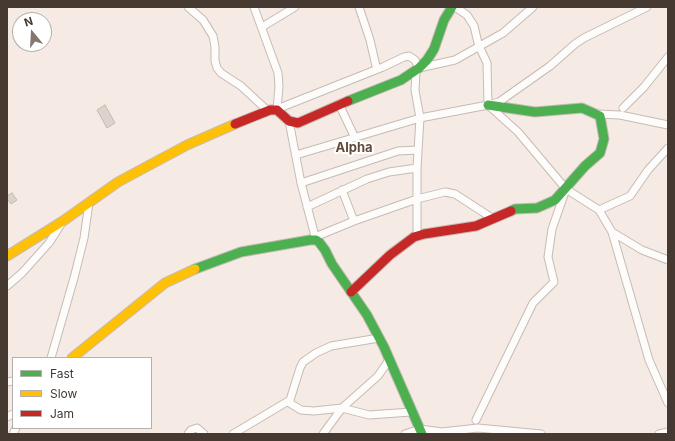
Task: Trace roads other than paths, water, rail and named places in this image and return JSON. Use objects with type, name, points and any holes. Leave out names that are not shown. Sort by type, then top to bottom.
[{"type":"street","points":[[188,7],[203,20],[213,36],[215,61],[217,68],[221,73],[288,121],[298,123],[339,104],[401,80],[418,70],[455,60],[479,44],[503,33],[533,7]]},
{"type":"street","points":[[254,7],[278,73],[279,86],[274,110]]},
{"type":"street","points":[[262,27],[295,7]]},
{"type":"street","points":[[359,7],[370,40],[376,66]]},
{"type":"street","points":[[418,70],[434,49],[440,28],[454,7],[467,15],[474,26],[479,44],[487,63],[488,105],[518,132],[566,189],[599,210],[612,232],[649,360],[668,403]]},
{"type":"street","points":[[296,156],[420,118],[499,102],[550,66],[584,38],[647,7]]},
{"type":"street","points":[[7,256],[63,221],[118,182],[187,144],[409,56],[415,60],[418,70],[415,90],[420,118],[417,168],[417,236]]},
{"type":"street","points":[[623,108],[644,87],[668,57]]},
{"type":"street","points":[[339,104],[355,138]]},
{"type":"street","points":[[488,105],[535,112],[582,108],[597,114],[620,115],[668,125]]},
{"type":"street","points":[[351,292],[390,255],[417,236],[476,226],[516,209],[537,208],[555,200],[566,189],[584,166],[600,152],[603,146],[601,118],[597,114]]},
{"type":"street","points":[[288,121],[315,239],[325,250],[332,264],[367,315],[390,360],[411,412],[421,431]]},
{"type":"street","points":[[599,210],[630,196],[648,170],[668,148]]},
{"type":"street","points":[[301,183],[398,151],[418,150]]},
{"type":"street","points":[[307,207],[367,179],[389,172],[417,168]]},
{"type":"street","points":[[476,420],[533,303],[554,282],[548,257],[552,229],[566,189]]},
{"type":"street","points":[[342,190],[354,221]]},
{"type":"street","points":[[73,357],[165,283],[184,273],[241,252],[315,239],[354,221],[417,199],[445,192],[450,192],[492,218]]},
{"type":"street","points":[[51,357],[81,252],[89,203]]},
{"type":"street","points":[[7,286],[22,273],[49,243],[63,221]]},
{"type":"street","points":[[612,232],[642,250],[668,260]]},
{"type":"street","points":[[233,434],[288,402],[300,368],[303,362],[307,359],[331,346],[379,338]]},
{"type":"street","points":[[323,434],[342,408],[378,376],[390,360]]},
{"type":"street","points":[[288,402],[301,410],[314,411],[342,408],[369,414],[411,412]]},
{"type":"street","points":[[188,434],[191,430],[197,428],[204,434]]},
{"type":"street","points":[[405,434],[421,431],[442,432],[478,428],[540,434]]},
{"type":"street","points":[[659,434],[668,432]]},
{"type":"district","name":"Alpha","points":[[354,148]]}]
